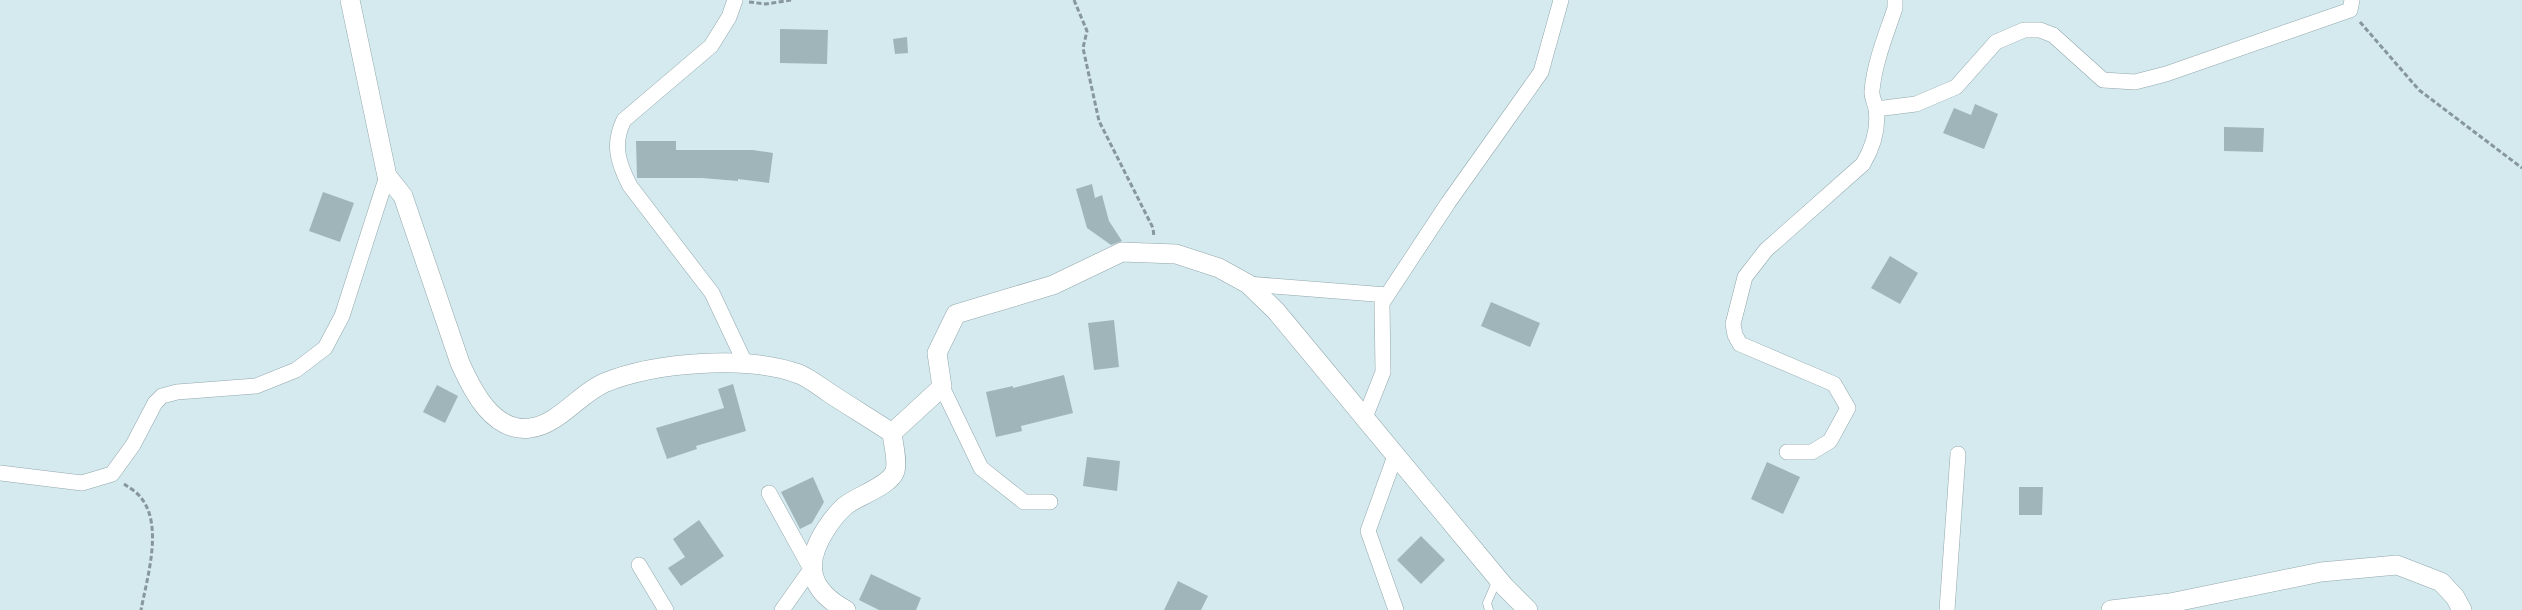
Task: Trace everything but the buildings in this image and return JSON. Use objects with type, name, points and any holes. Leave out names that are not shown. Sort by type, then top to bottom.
[{"type":"street","points":[[350,0],[387,176],[403,196],[454,346],[471,388],[489,412],[508,425],[530,428],[549,422],[603,384],[647,369],[745,363],[800,374],[892,433]]},
{"type":"street","points":[[1364,420],[1383,372],[1382,302],[1448,203],[1541,72],[1561,0]]},
{"type":"street","points":[[1787,452],[1812,452],[1830,441],[1848,408],[1834,384],[1740,344],[1734,335],[1733,324],[1745,277],[1766,250],[1863,164],[1876,134],[1876,108],[1872,93],[1876,65],[1896,8],[1895,0]]},
{"type":"street","points":[[739,1],[711,46],[624,120],[617,134],[617,150],[622,170],[630,186],[712,294],[745,363]]},
{"type":"street","points":[[1876,108],[1916,104],[1956,87],[1996,42],[2024,30],[2040,30],[2053,35],[2103,80],[2135,82],[2166,74],[2351,5]]},
{"type":"street","points":[[0,472],[82,483],[112,474],[133,445],[155,404],[162,396],[177,392],[256,386],[296,370],[326,348],[342,316],[387,176]]},
{"type":"street","points":[[1050,502],[1024,502],[981,468],[942,387],[937,353],[956,314],[1053,285],[1122,252],[1176,254],[1219,268],[1248,284],[1276,311],[1364,420],[1497,578],[1528,610]]},
{"type":"street","points":[[1248,284],[1387,295]]},
{"type":"street","points":[[892,433],[942,387]]},
{"type":"street","points":[[782,610],[811,569],[814,546],[830,523],[845,506],[888,481],[895,471],[892,433]]},
{"type":"street","points":[[1947,610],[1958,454]]},
{"type":"street","points":[[1395,456],[1368,531],[1396,610]]},
{"type":"street","points":[[769,493],[823,593],[846,610]]},
{"type":"street","points":[[639,565],[666,610]]},
{"type":"street","points":[[2111,610],[2170,603],[2321,572],[2397,565],[2441,582],[2455,597],[2462,610]]},
{"type":"lane","points":[[1489,610],[1487,603],[1497,578]]},
{"type":"path","points":[[739,1],[766,4],[791,0]]},
{"type":"path","points":[[1074,0],[1087,31],[1083,48],[1100,121],[1153,228],[1157,252]]},
{"type":"path","points":[[2351,5],[2419,90],[2522,168]]},
{"type":"path","points":[[112,474],[142,499],[150,517],[153,543],[141,610]]}]
